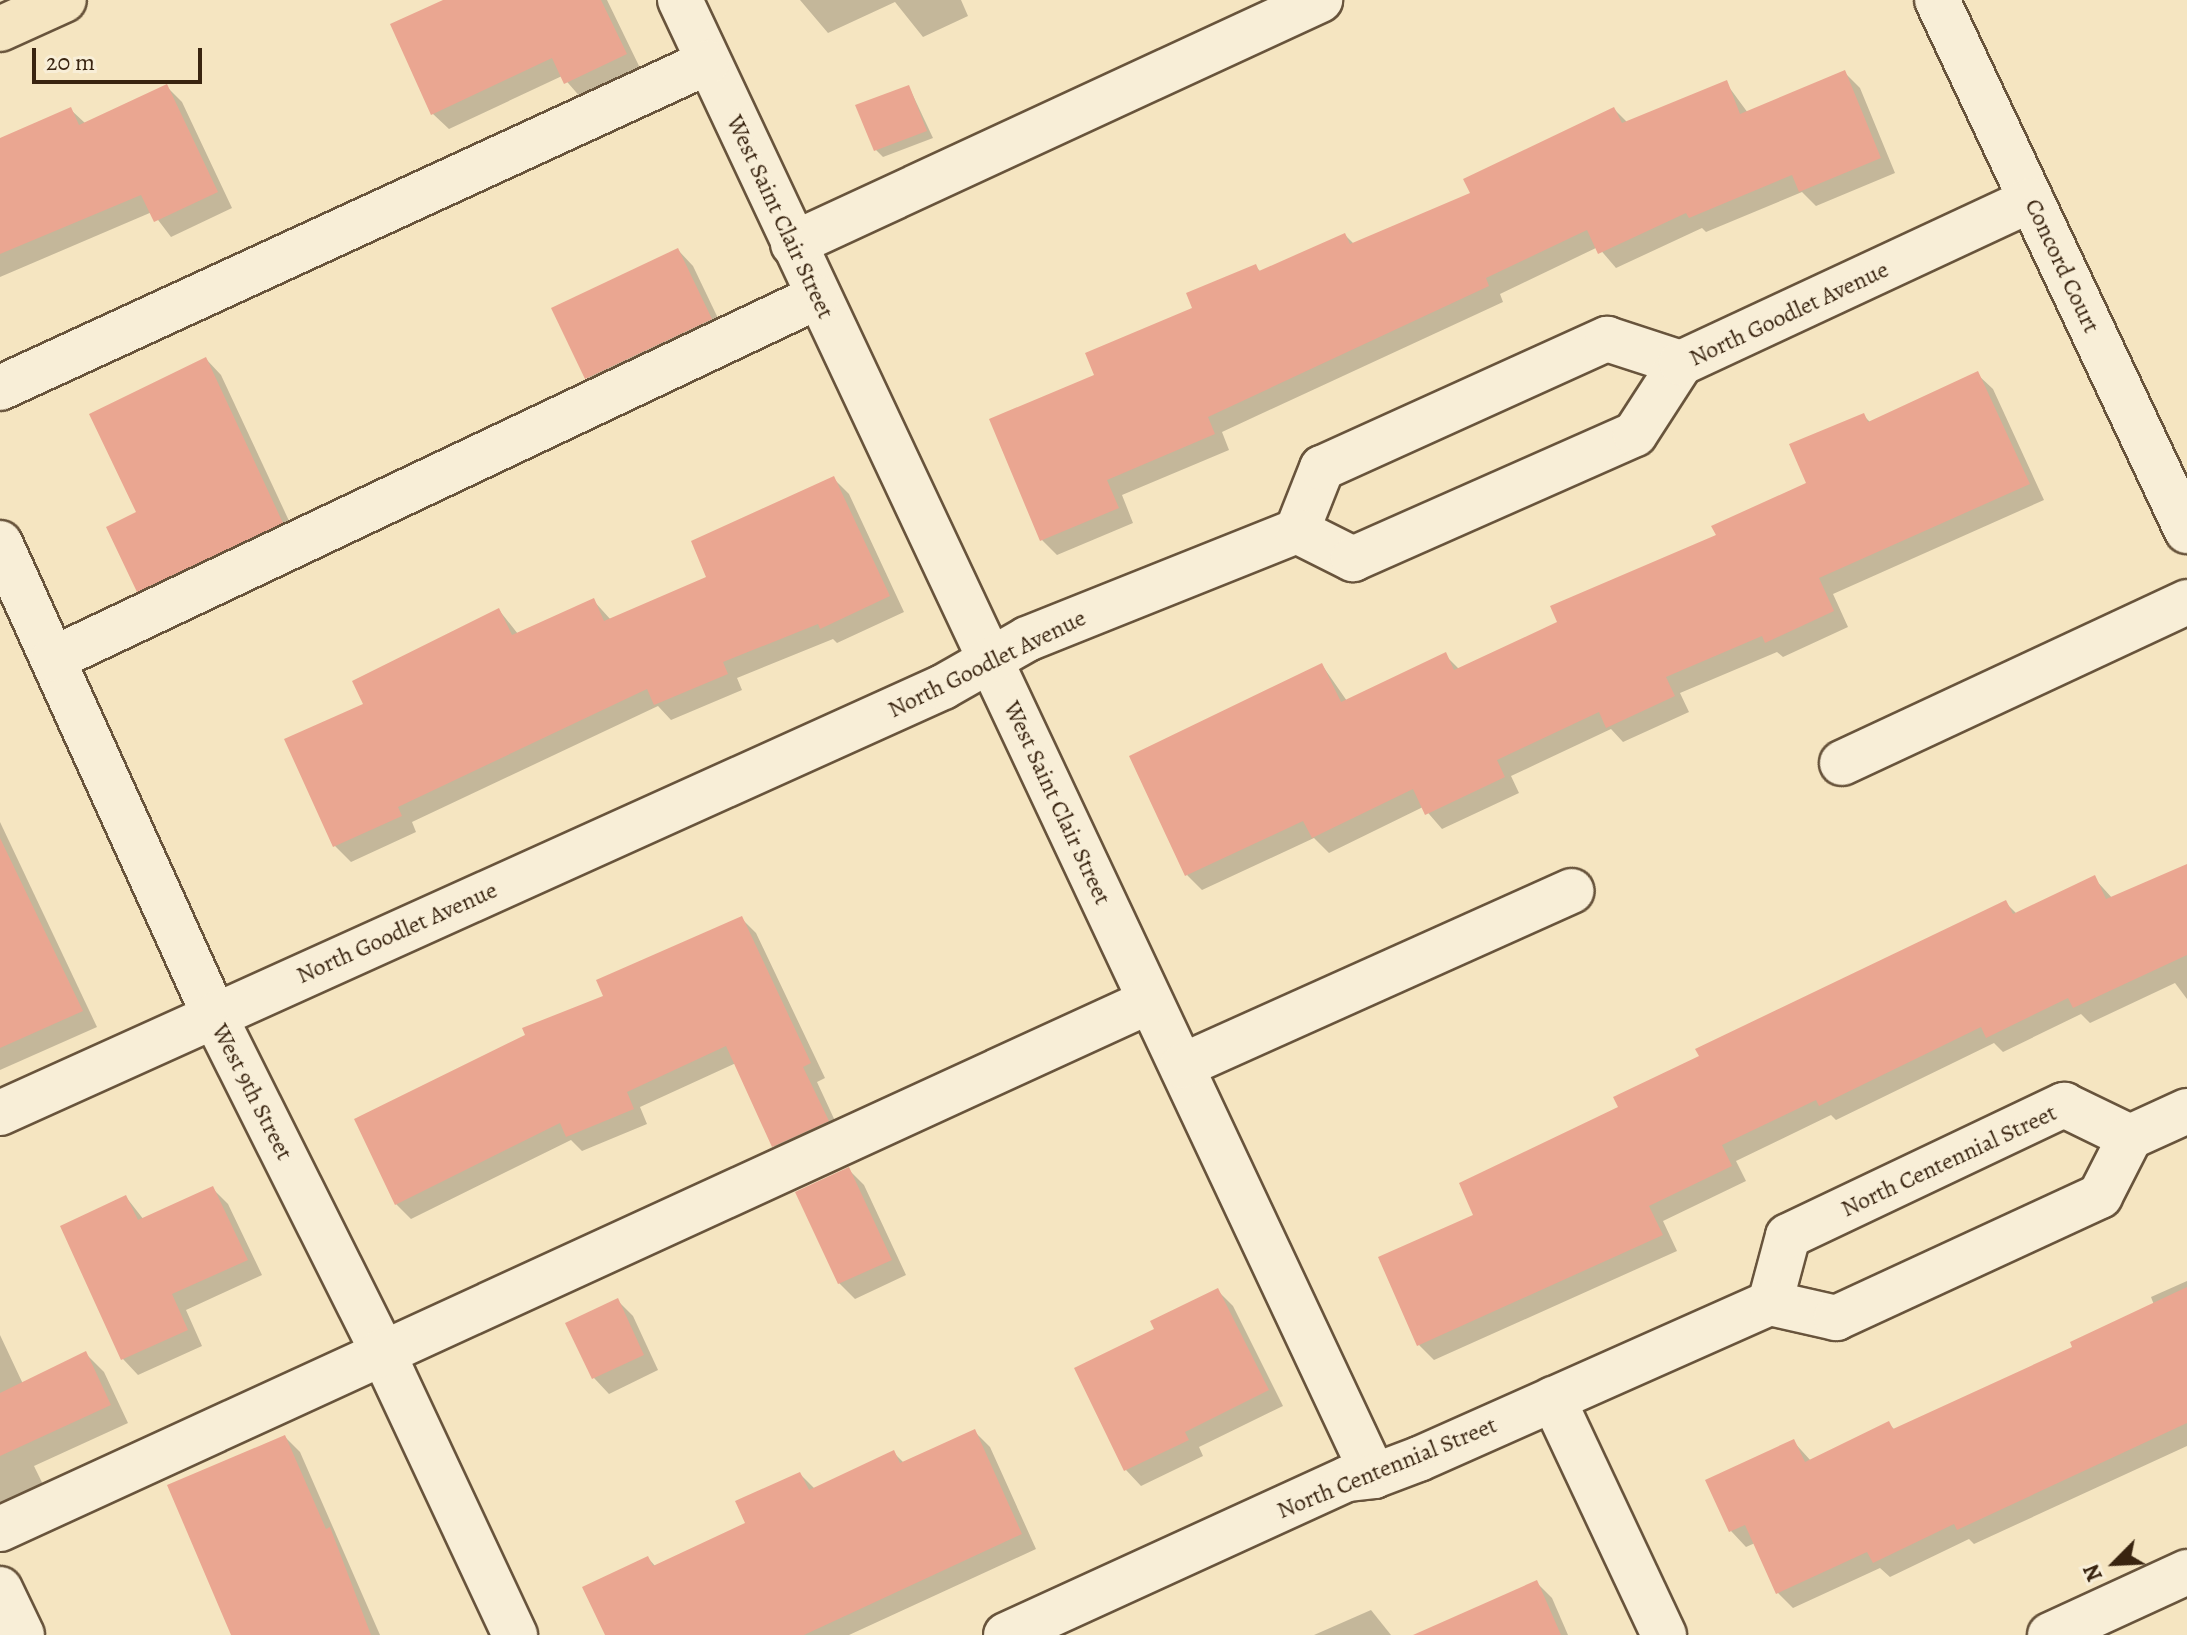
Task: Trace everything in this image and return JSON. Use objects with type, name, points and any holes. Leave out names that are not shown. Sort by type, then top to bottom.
[{"type":"main road","points":[[0,29],[64,0]]},
{"type":"street","name":"West Saint Clair Street","points":[[680,0],[1374,1476]]},
{"type":"street","points":[[793,244],[1320,0]]},
{"type":"street","name":"Concord Court","points":[[1937,0],[2187,531]]},
{"type":"street","points":[[0,388],[708,62]]},
{"type":"street","name":"North Goodlet Avenue","points":[[0,1113],[943,687],[1027,639],[1297,531],[1353,559],[1635,434],[1681,363],[2031,200]]},
{"type":"street","points":[[53,659],[817,297]]},
{"type":"street","points":[[1297,531],[1322,468],[1607,339],[1681,363]]},
{"type":"street","name":"West 9th Street","points":[[0,543],[214,1015],[382,1351],[515,1635]]},
{"type":"street","points":[[1842,763],[2187,602]]},
{"type":"street","points":[[1182,1066],[1572,891]]},
{"type":"street","points":[[0,1529],[1150,1001]]},
{"type":"street","name":"North Centennial Street","points":[[1006,1635],[1347,1479],[1374,1476],[1770,1303],[1788,1236],[2064,1105],[2130,1137]]},
{"type":"street","points":[[1770,1303],[1836,1318],[2100,1196],[2130,1137],[2187,1111]]},
{"type":"street","points":[[1553,1399],[1664,1635]]},
{"type":"street","points":[[2050,1635],[2187,1572]]},
{"type":"street","points":[[0,1589],[22,1635]]},
{"type":"building","points":[[443,0],[601,0],[627,54],[564,84],[552,58],[431,115],[390,24]]},
{"type":"building","points":[[1845,70],[1881,158],[1799,192],[1792,175],[1689,218],[1686,213],[1598,254],[1587,230],[1486,278],[1489,286],[1208,417],[1215,434],[1107,480],[1119,508],[1040,541],[989,419],[1094,375],[1085,353],[1192,308],[1186,293],[1256,264],[1259,271],[1345,233],[1350,244],[1470,193],[1463,179],[1614,107],[1622,123],[1727,80],[1740,114]]},
{"type":"building","points":[[167,84],[218,192],[154,222],[141,195],[0,254],[0,138],[71,107],[79,125]]},
{"type":"building","points":[[909,85],[927,131],[874,151],[855,105]]},
{"type":"building","points":[[678,248],[712,319],[585,379],[551,308]]},
{"type":"building","points":[[206,357],[283,523],[137,592],[106,527],[136,512],[89,414]]},
{"type":"building","points":[[1978,371],[2030,484],[1819,578],[1834,611],[1765,643],[1762,636],[1666,677],[1675,696],[1606,728],[1599,712],[1497,760],[1505,777],[1425,815],[1413,789],[1312,838],[1303,821],[1185,876],[1129,756],[1322,663],[1341,702],[1446,652],[1454,670],[1557,622],[1550,606],[1716,535],[1711,526],[1806,483],[1789,444],[1864,413],[1868,422]]},
{"type":"building","points":[[834,476],[890,596],[820,629],[818,624],[723,662],[728,674],[654,705],[647,689],[398,807],[402,816],[333,847],[284,739],[363,704],[352,681],[499,608],[512,635],[594,598],[604,621],[706,577],[691,541]]},
{"type":"building","points":[[0,838],[83,1011],[0,1048]]},
{"type":"building","points":[[2187,864],[2187,955],[2073,1008],[2068,998],[1986,1038],[1981,1027],[1819,1106],[1816,1100],[1722,1145],[1732,1166],[1649,1206],[1663,1235],[1417,1346],[1378,1257],[1473,1215],[1459,1183],[1618,1107],[1613,1097],[1699,1056],[1695,1049],[2006,900],[2013,914],[2095,875],[2106,899]]},
{"type":"building","points":[[742,916],[811,1063],[803,1067],[829,1121],[772,1147],[726,1046],[627,1092],[634,1109],[566,1137],[560,1123],[395,1205],[354,1119],[525,1035],[522,1028],[603,996],[596,980]]},
{"type":"building","points":[[849,1167],[892,1260],[838,1284],[795,1192]]},
{"type":"building","points":[[213,1186],[248,1260],[172,1294],[188,1330],[121,1360],[60,1226],[126,1195],[138,1220]]},
{"type":"building","points":[[2187,1287],[2187,1423],[1957,1530],[1954,1524],[1873,1563],[1867,1552],[1776,1594],[1745,1525],[1729,1532],[1705,1480],[1794,1439],[1805,1462],[1889,1421],[1893,1429],[2072,1347],[2070,1342]]},
{"type":"building","points":[[1218,1288],[1269,1390],[1185,1432],[1189,1440],[1124,1471],[1074,1368],[1154,1329],[1150,1321]]},
{"type":"building","points":[[618,1298],[644,1355],[592,1379],[565,1323]]},
{"type":"building","points":[[86,1351],[111,1405],[0,1456],[0,1393]]},
{"type":"building","points":[[975,1429],[1022,1534],[804,1635],[605,1635],[582,1587],[648,1556],[653,1566],[745,1523],[735,1501],[800,1472],[809,1490],[894,1450],[900,1463]]},
{"type":"building","points":[[285,1435],[326,1529],[330,1527],[371,1635],[231,1635],[167,1485]]},
{"type":"building","points":[[1537,1580],[1561,1635],[1413,1635]]}]
